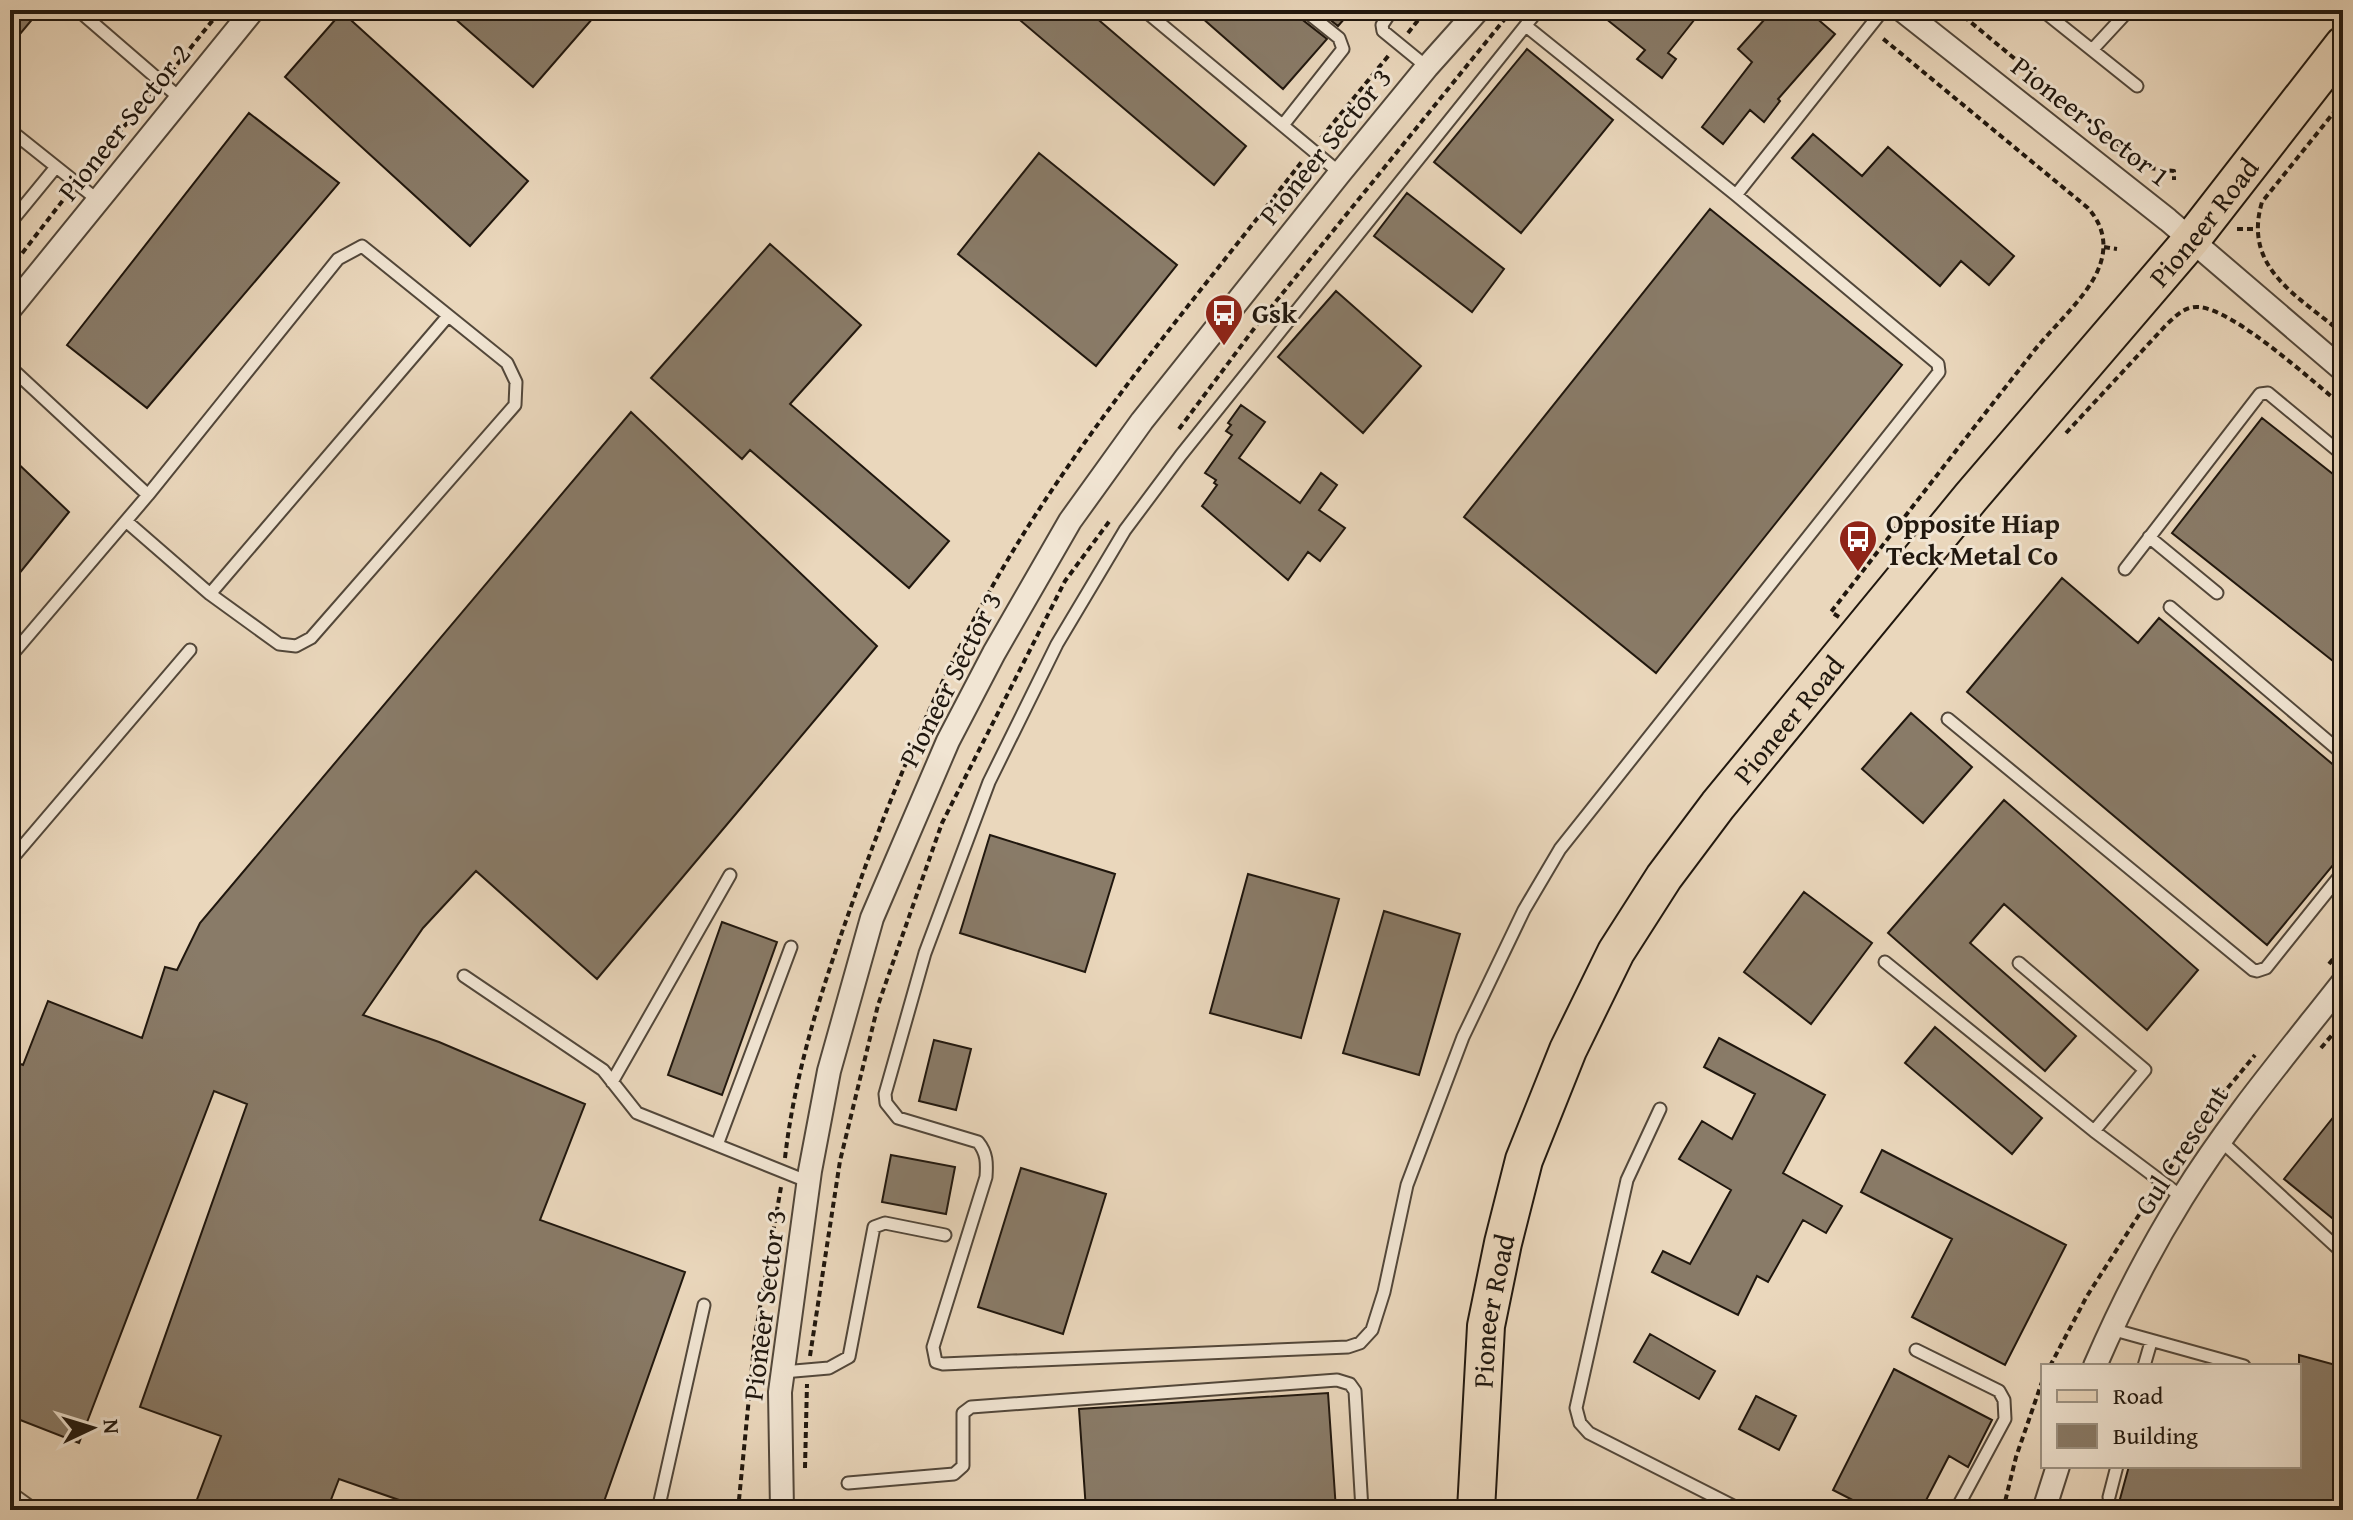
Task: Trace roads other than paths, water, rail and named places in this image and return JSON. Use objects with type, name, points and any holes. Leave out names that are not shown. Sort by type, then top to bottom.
[{"type":"main road","name":"Pioneer Road","points":[[1476,1510],[1486,1326],[1524,1160],[1568,1050],[1616,952],[1664,877],[1718,805],[1971,497],[2180,229],[2343,45]]},
{"type":"street","name":"Pioneer Sector 2","points":[[10,309],[253,10]]},
{"type":"street","name":"Pioneer Sector 3","points":[[782,1510],[780,1392],[809,1182],[829,1071],[872,918],[954,729],[1070,521],[1142,421],[1340,173],[1478,10]]},
{"type":"street","name":"Pioneer Sector 1","points":[[1902,10],[2180,229],[2343,370]]},
{"type":"street","name":"Gul Crescent","points":[[2096,1364],[2111,1329],[2182,1197],[2253,1094],[2343,982]]},
{"type":"street","points":[[2044,1510],[2057,1468]]},
{"type":"lane","points":[[78,10],[164,81],[181,99]]},
{"type":"lane","points":[[1144,10],[1340,173]]},
{"type":"lane","points":[[1283,125],[1343,49],[1339,38],[1304,10]]},
{"type":"lane","points":[[1392,10],[1383,20],[1382,28],[1427,67]]},
{"type":"lane","points":[[1526,26],[1736,195],[1938,364],[1939,372],[1611,782],[1553,861],[1524,910],[1463,1037],[1407,1185],[1384,1292],[1372,1330],[1360,1343],[1348,1347],[936,1362],[933,1347],[986,1177],[987,1162],[978,1142],[898,1118],[886,1103],[885,1094],[925,953],[989,782],[1057,644],[1125,530],[1181,455],[1538,10]]},
{"type":"lane","points":[[1736,195],[1883,10]]},
{"type":"lane","points":[[2042,10],[2137,86]]},
{"type":"lane","points":[[2092,50],[2129,10]]},
{"type":"lane","points":[[10,130],[99,201]]},
{"type":"lane","points":[[10,223],[56,167]]},
{"type":"lane","points":[[10,657],[148,495],[338,259],[362,246],[507,363],[516,382],[515,405],[311,638],[296,646],[279,644],[210,594],[126,521]]},
{"type":"lane","points":[[210,594],[448,316]]},
{"type":"lane","points":[[10,367],[148,495]]},
{"type":"lane","points":[[2125,569],[2260,394],[2268,393],[2343,454]]},
{"type":"lane","points":[[2149,537],[2217,593]]},
{"type":"lane","points":[[2170,607],[2343,754]]},
{"type":"lane","points":[[10,861],[190,650]]},
{"type":"lane","points":[[1948,719],[2253,970],[2266,968],[2343,872]]},
{"type":"lane","points":[[612,1082],[730,875]]},
{"type":"lane","points":[[717,1145],[791,947]]},
{"type":"lane","points":[[1885,962],[2094,1131],[2182,1197]]},
{"type":"lane","points":[[2019,963],[2145,1070],[2094,1131]]},
{"type":"lane","points":[[464,976],[603,1070],[637,1113],[809,1182]]},
{"type":"lane","points":[[1660,1109],[1627,1180],[1576,1408],[1580,1423],[1589,1433],[1741,1510]]},
{"type":"lane","points":[[2221,1141],[2343,1253]]},
{"type":"lane","points":[[783,1372],[829,1368],[849,1357],[874,1227],[885,1223],[945,1235]]},
{"type":"lane","points":[[658,1510],[704,1305]]},
{"type":"lane","points":[[2111,1329],[2236,1364]]},
{"type":"lane","points":[[2145,1364],[2151,1342]]},
{"type":"lane","points":[[1916,1350],[1999,1391],[2004,1400],[2005,1419],[1956,1510]]},
{"type":"lane","points":[[848,1483],[954,1474],[963,1466],[963,1413],[971,1407],[1337,1380],[1350,1384],[1355,1391],[1362,1510]]},
{"type":"lane","points":[[2109,1497],[2116,1468]]},
{"type":"lane","points":[[10,1492],[35,1510]]},
{"type":"place","name":"Gsk","points":[[1224,347]]},
{"type":"place","name":"Opposite Hiap Teck Metal Co","points":[[1858,573]]}]
